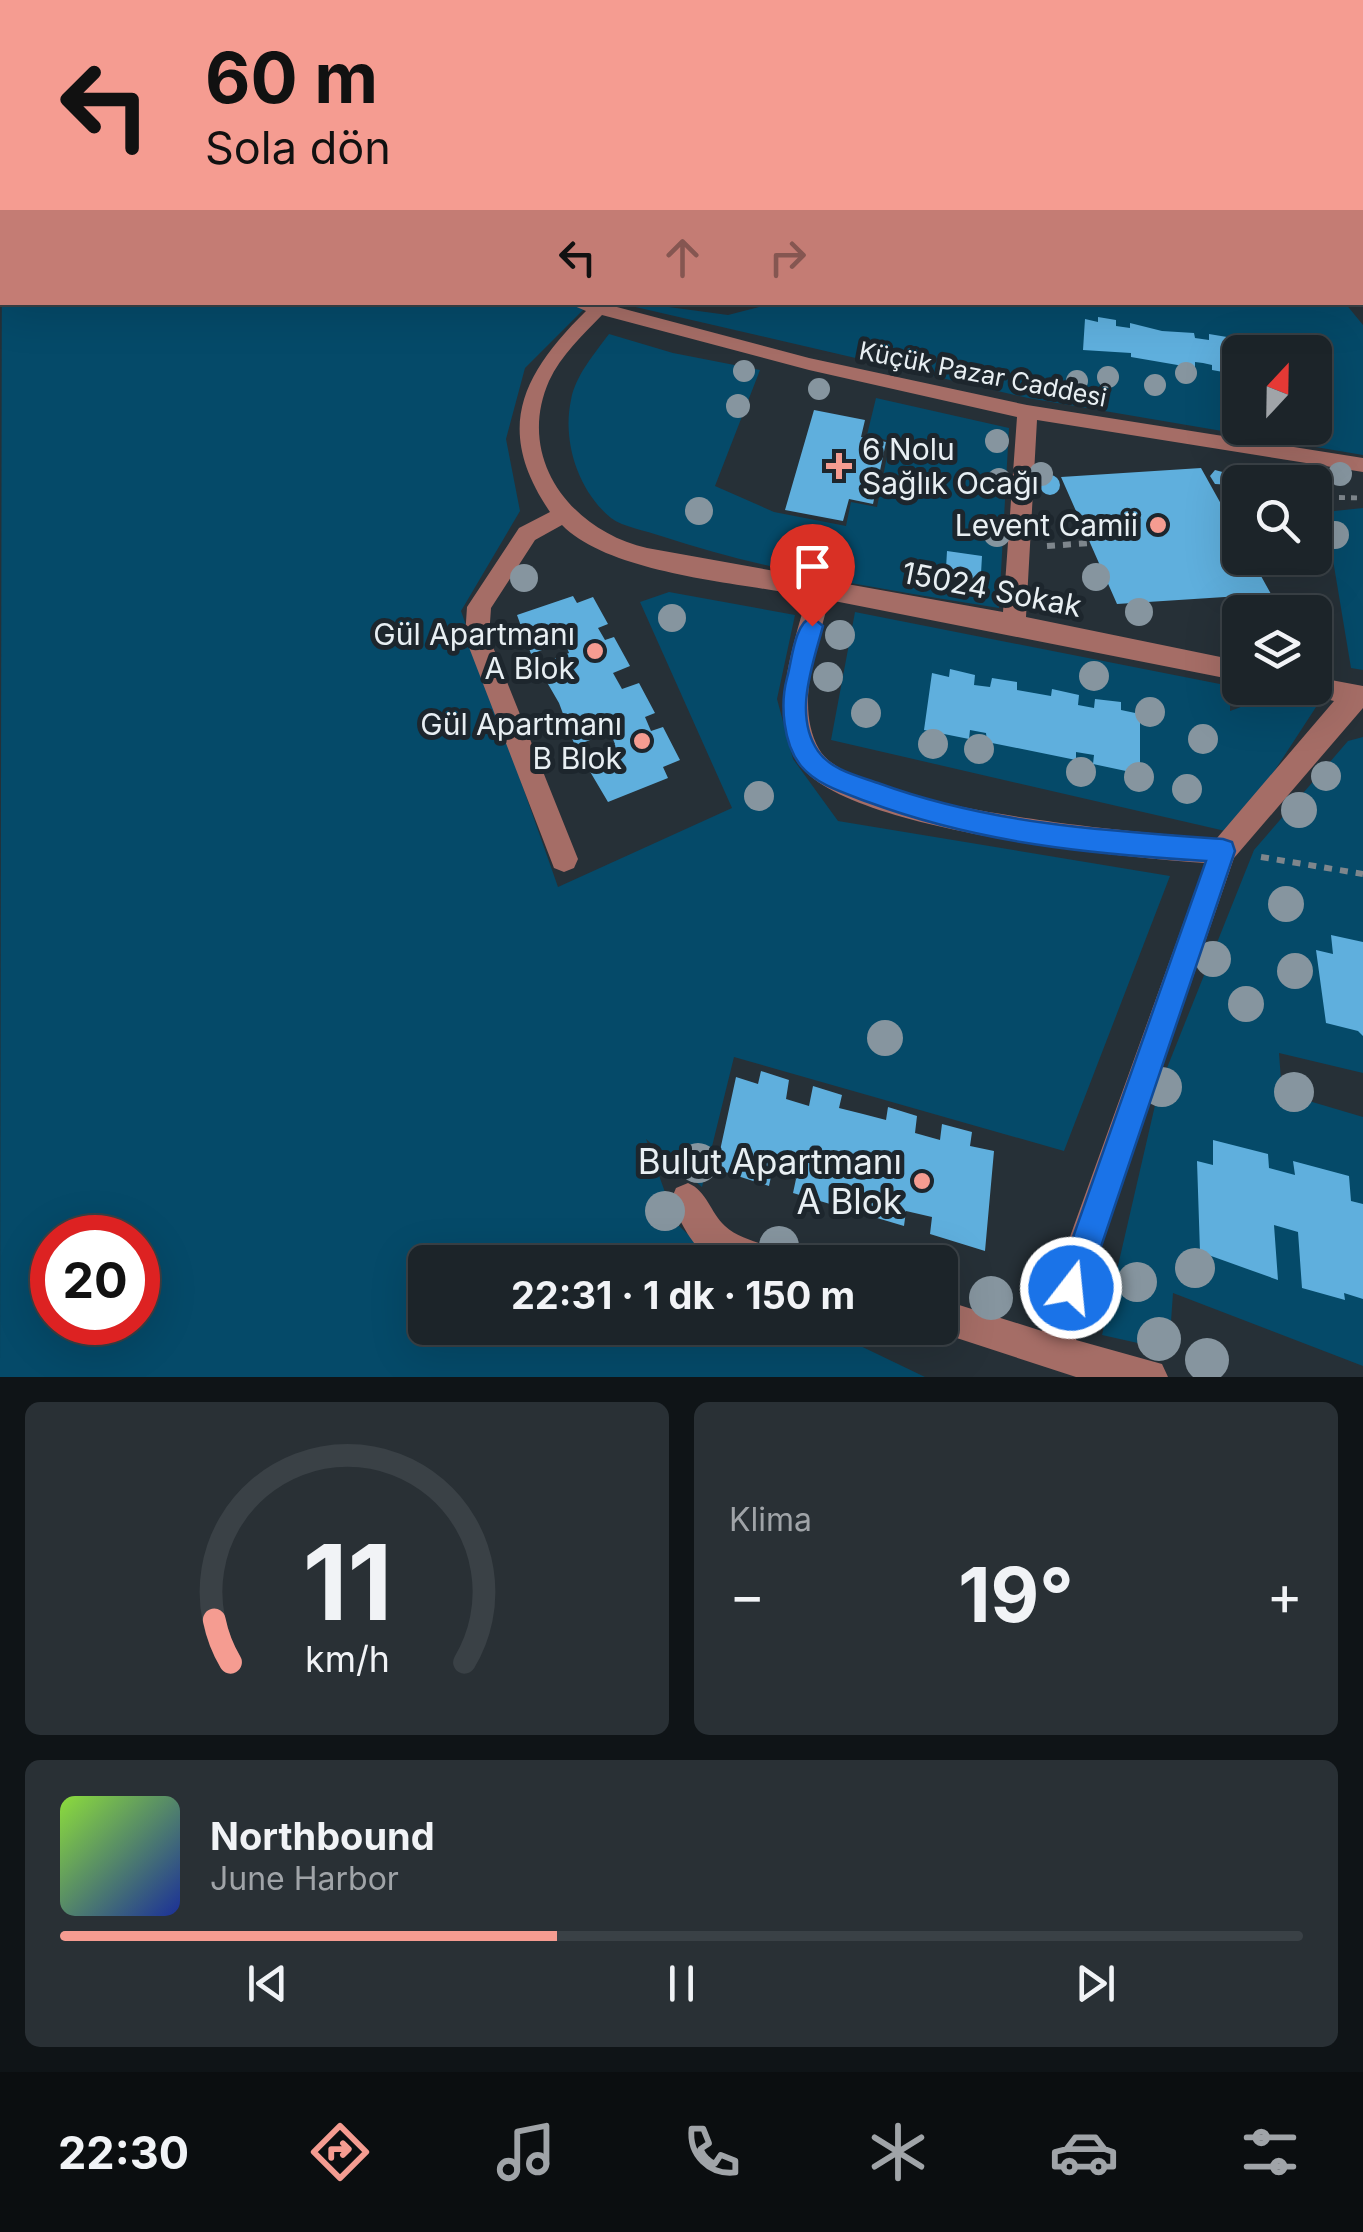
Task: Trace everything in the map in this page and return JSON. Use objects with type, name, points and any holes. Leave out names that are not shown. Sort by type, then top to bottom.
[{"type":"lane","name":"Küçük Pazar Caddesi","points":[[584,305],[808,364],[1027,412],[1363,464]]},
{"type":"lane","points":[[564,859],[477,637],[479,607],[527,534],[564,514],[546,491],[534,464],[526,419],[538,382],[554,357],[598,309]]},
{"type":"lane","points":[[1014,624],[1027,412]]},
{"type":"lane","name":"15024 Sokak","points":[[564,514],[594,538],[637,555],[1014,624],[1222,667]]},
{"type":"lane","points":[[820,591],[794,695],[797,726],[809,758],[831,777],[925,812],[1003,830],[1079,842],[1223,851]]},
{"type":"lane","points":[[1054,1353],[1080,1256],[1223,851],[1359,696],[1332,690]]},
{"type":"lane","points":[[688,1200],[700,1227],[718,1245]]},
{"type":"lane","points":[[958,1324],[1149,1377]]},
{"type":"path","points":[[1332,497],[1363,498]]},
{"type":"path","points":[[1223,851],[1363,874]]},
{"type":"shaded area","points":[[2,305],[588,305],[525,368],[506,439],[520,511],[461,611],[558,887],[732,808],[640,602],[669,592],[795,615],[777,699],[793,759],[838,821],[1170,876],[1064,1151],[734,1057],[702,1187],[646,1139],[676,1223],[699,1245],[408,1245],[408,1345],[858,1345],[925,1377],[0,1377]]},
{"type":"shaded area","points":[[627,305],[728,315],[766,305],[1347,305],[1363,325],[1363,455],[1304,445],[1332,445],[1332,335],[1222,335],[1222,431],[1028,398]]},
{"type":"shaded area","points":[[609,334],[673,353],[760,370],[715,486],[774,512],[846,526],[851,502],[877,507],[890,441],[867,435],[876,398],[1009,428],[999,608],[786,570],[702,549],[611,518],[581,480],[569,432],[571,400],[577,382]]},
{"type":"shaded area","points":[[1363,508],[1363,670],[1351,668],[1332,554],[1332,511]]},
{"type":"shaded area","points":[[855,612],[1222,684],[1222,705],[1230,705],[1230,711],[1248,705],[1316,707],[1234,833],[831,740]]},
{"type":"shaded area","points":[[1363,737],[1363,1073],[1279,1053],[1282,1093],[1363,1117],[1363,1366],[1173,1293],[1169,1350],[1102,1335],[1159,1088],[1254,850],[1348,741]]},
{"type":"building","points":[[1098,317],[1116,320],[1116,326],[1130,328],[1130,323],[1194,333],[1195,338],[1209,340],[1209,334],[1222,336],[1222,372],[1203,363],[1195,362],[1195,368],[1131,357],[1131,353],[1083,350],[1085,319],[1098,322]]},
{"type":"building","name":"6 Nolu Sağlık Ocağı","points":[[814,410],[865,420],[861,437],[886,442],[873,504],[849,499],[843,521],[785,510]]},
{"type":"building","name":"Levent Camii","points":[[1201,468],[1222,506],[1222,575],[1260,575],[1271,594],[1117,604],[1061,477]]},
{"type":"building","points":[[1215,470],[1222,472],[1222,484],[1215,484],[1210,476]]},
{"type":"building","points":[[1050,475],[1060,485],[1050,495],[1040,485]]},
{"type":"building","points":[[947,551],[982,556],[980,591],[945,586]]},
{"type":"building","points":[[573,596],[577,603],[593,597],[608,624],[598,628],[605,640],[614,637],[630,666],[613,673],[622,689],[639,683],[655,713],[645,717],[651,731],[663,727],[680,760],[663,767],[668,778],[608,802],[582,758],[615,744],[610,732],[575,746],[559,703],[537,665],[569,653],[567,648],[564,642],[531,654],[517,615]]},
{"type":"building","points":[[950,669],[975,675],[974,685],[990,687],[992,678],[1017,682],[1017,690],[1051,696],[1052,689],[1079,695],[1078,705],[1094,708],[1095,699],[1121,702],[1121,710],[1140,714],[1140,774],[1093,764],[1094,755],[1076,752],[1076,760],[987,742],[986,733],[970,730],[969,739],[924,730],[932,673],[949,677]]},
{"type":"building","points":[[1331,935],[1363,942],[1363,1036],[1358,1031],[1326,1023],[1316,950],[1333,954]]},
{"type":"building","points":[[761,1071],[789,1080],[786,1099],[809,1106],[813,1086],[842,1095],[839,1108],[886,1120],[888,1107],[917,1116],[915,1133],[940,1140],[942,1124],[972,1132],[970,1146],[994,1151],[985,1251],[930,1234],[932,1217],[906,1211],[904,1226],[793,1193],[796,1179],[783,1175],[772,1172],[769,1186],[716,1169],[736,1077],[758,1084]]},
{"type":"building","points":[[1213,1140],[1268,1154],[1269,1168],[1295,1175],[1293,1161],[1349,1176],[1351,1201],[1363,1204],[1363,1299],[1344,1293],[1345,1300],[1302,1288],[1298,1232],[1274,1225],[1278,1280],[1200,1252],[1197,1161],[1213,1165]]},
{"type":"place","name":"6 Nolu Sağlık Ocağı","points":[[839,466]]},
{"type":"place","name":"Levent Camii","points":[[1158,525]]},
{"type":"place","name":"Gül Apartmanı A Blok","points":[[595,651]]},
{"type":"place","name":"Gül Apartmanı B Blok","points":[[642,741]]},
{"type":"place","name":"Bulut Apartmanı A Blok","points":[[922,1181]]},
{"type":"route","points":[[812,626],[794,695],[797,726],[809,758],[831,777],[925,812],[1003,830],[1079,842],[1223,851],[1071,1288]]}]
